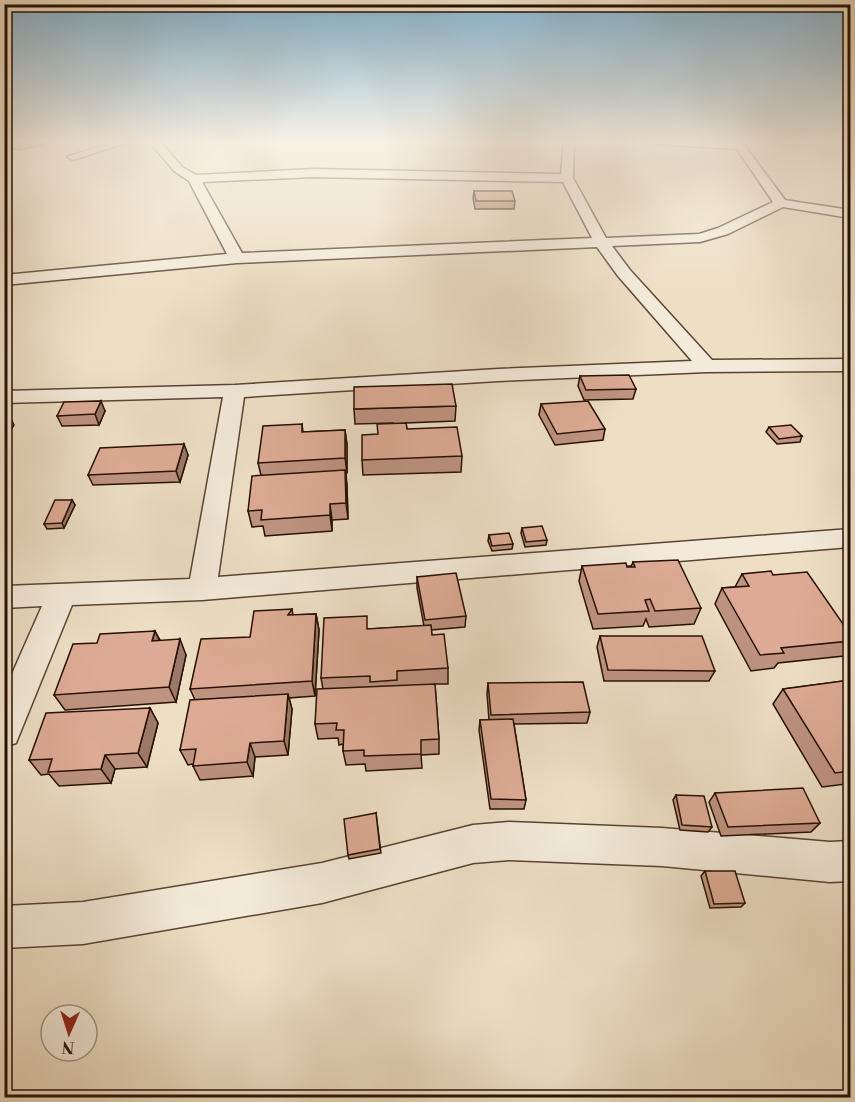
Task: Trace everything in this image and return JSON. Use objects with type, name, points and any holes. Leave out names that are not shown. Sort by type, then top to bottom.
[{"type":"street","points":[[201,192],[237,258]]},
{"type":"street","points":[[575,192],[601,242],[624,273],[707,366]]},
{"type":"street","points":[[774,192],[781,203]]},
{"type":"street","points":[[4,280],[237,258],[700,238],[723,231],[781,203],[850,214]]},
{"type":"street","points":[[4,397],[235,392],[498,375],[707,366],[850,365]]},
{"type":"street","points":[[202,589],[235,392]]},
{"type":"street","points":[[4,597],[202,589],[850,538]]},
{"type":"street","points":[[4,732],[62,594]]},
{"type":"street","points":[[4,927],[83,923],[322,883],[473,844],[509,841],[662,847],[830,862],[850,861]]},
{"type":"building","points":[[474,192],[512,192],[515,201],[476,201]]},
{"type":"building","points":[[629,375],[636,389],[586,390],[580,376]]},
{"type":"building","points":[[452,384],[456,406],[354,409],[354,387]]},
{"type":"building","points":[[101,401],[95,414],[57,416],[64,402]]},
{"type":"building","points":[[588,401],[605,429],[557,434],[541,404]]},
{"type":"building","points":[[406,423],[407,429],[457,427],[462,456],[362,460],[362,435],[378,434],[377,424]]},
{"type":"building","points":[[302,424],[302,432],[345,430],[345,458],[258,463],[263,426]]},
{"type":"building","points":[[791,425],[802,436],[779,439],[769,427]]},
{"type":"building","points":[[184,444],[176,471],[88,475],[100,448]]},
{"type":"building","points":[[345,470],[346,503],[330,504],[330,515],[261,520],[262,510],[248,511],[252,476]]},
{"type":"building","points":[[55,500],[72,500],[62,523],[44,524]]},
{"type":"building","points":[[542,526],[547,540],[526,542],[522,528]]},
{"type":"building","points":[[509,533],[513,544],[492,546],[489,535]]},
{"type":"building","points":[[678,560],[701,608],[655,611],[650,599],[645,600],[649,611],[598,614],[582,566],[626,563],[627,567],[635,567],[633,562]]},
{"type":"building","points":[[771,571],[773,575],[807,572],[850,634],[850,641],[781,648],[784,653],[760,655],[722,588],[749,586],[742,574]]},
{"type":"building","points":[[456,573],[466,616],[425,620],[417,577]]},
{"type":"building","points":[[292,609],[288,615],[316,614],[312,681],[190,689],[201,639],[250,637],[254,611]]},
{"type":"building","points":[[367,616],[367,629],[431,625],[432,635],[444,634],[448,668],[397,671],[397,680],[370,682],[370,676],[321,678],[324,618]]},
{"type":"building","points":[[155,631],[152,641],[180,639],[169,687],[54,695],[73,644],[97,643],[100,634]]},
{"type":"building","points":[[600,636],[702,636],[715,671],[608,670]]},
{"type":"building","points":[[850,680],[850,771],[835,773],[783,689]]},
{"type":"building","points":[[583,682],[590,712],[491,715],[488,683]]},
{"type":"building","points":[[435,684],[439,739],[421,740],[421,754],[364,756],[364,750],[343,751],[344,730],[336,730],[337,723],[315,724],[317,689]]},
{"type":"building","points":[[288,694],[284,741],[250,743],[247,762],[193,766],[196,749],[180,750],[190,700]]},
{"type":"building","points":[[150,708],[138,753],[105,755],[101,769],[48,772],[52,759],[29,760],[46,713]]},
{"type":"building","points":[[513,719],[526,800],[491,799],[480,720]]},
{"type":"building","points":[[803,788],[820,823],[728,827],[715,793]]},
{"type":"building","points":[[676,795],[704,796],[712,827],[682,825]]},
{"type":"building","points":[[376,813],[380,849],[348,855],[344,819]]},
{"type":"building","points":[[705,871],[735,871],[745,903],[714,904]]}]
